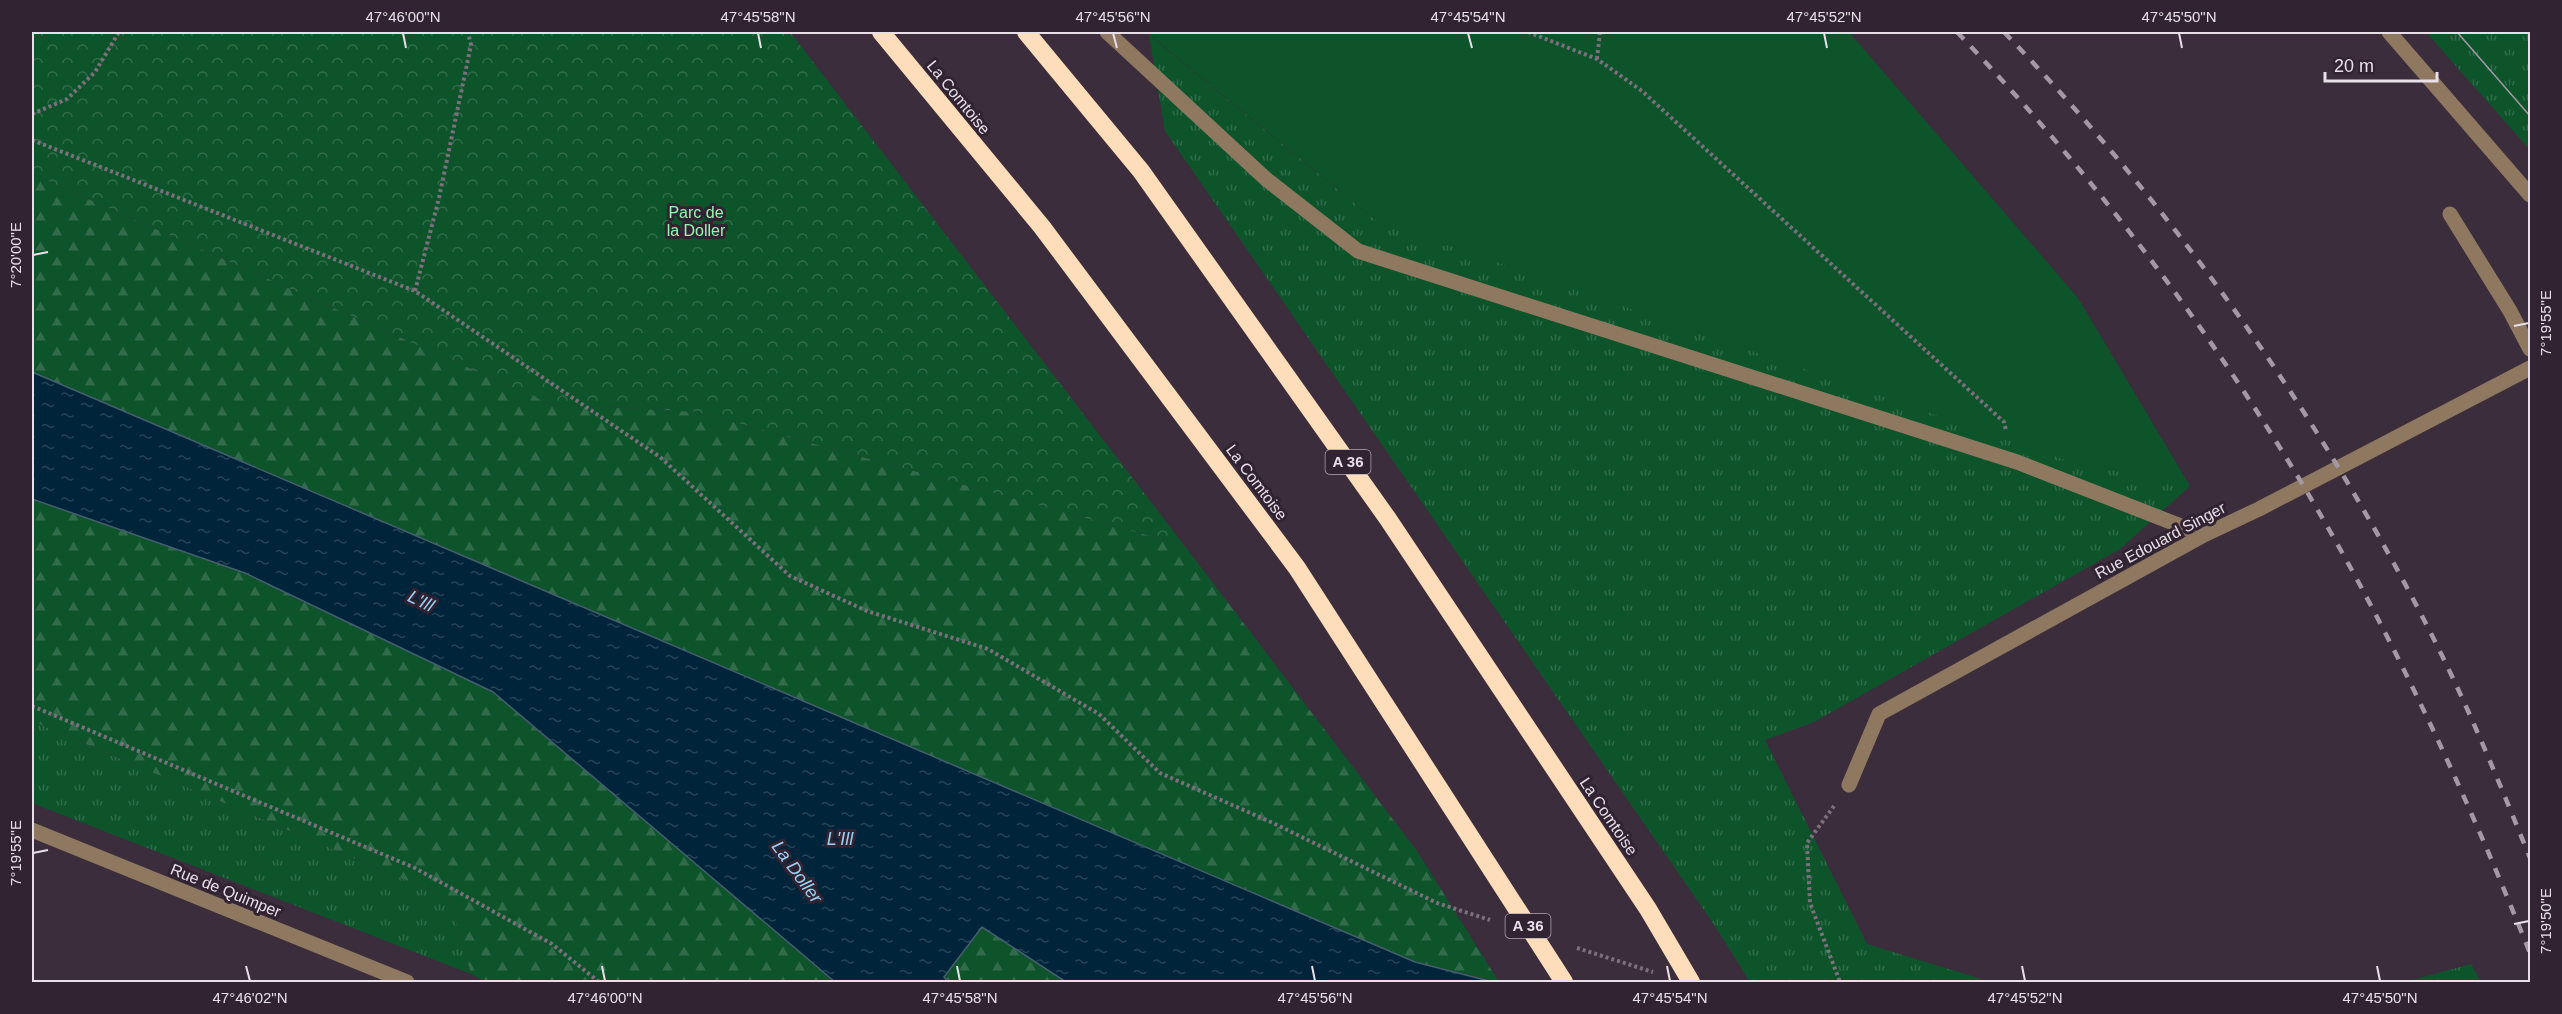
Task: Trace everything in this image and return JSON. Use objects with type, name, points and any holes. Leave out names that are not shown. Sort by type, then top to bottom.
[{"type":"highway","name":"La Comtoise","points":[[881,32],[1042,228],[1297,568],[1564,982]]},
{"type":"highway","name":"La Comtoise","points":[[1026,32],[1141,171],[1388,519],[1648,909],[1691,982]]},
{"type":"street","points":[[1107,32],[1266,179],[1358,251],[2017,462],[2204,535]]},
{"type":"street","points":[[2390,32],[2530,195]]},
{"type":"street","points":[[2450,214],[2510,311],[2530,349]]},
{"type":"street","name":"Rue Edouard Singer","points":[[1849,785],[1879,714],[2204,535],[2259,509],[2530,368]]},
{"type":"street","name":"Rue de Quimper","points":[[32,830],[406,982]]},
{"type":"path","points":[[32,114],[67,99],[95,72],[119,32]]},
{"type":"path","points":[[415,291],[439,198],[471,45],[468,32]]},
{"type":"path","points":[[1528,32],[1597,59],[1642,91],[2004,422],[2017,462]]},
{"type":"path","points":[[1597,59],[1600,32]]},
{"type":"path","points":[[32,140],[415,291],[660,457],[790,576],[867,611],[988,649],[1099,714],[1160,773],[1273,823],[1437,903],[1494,921]]},
{"type":"path","points":[[32,706],[415,868],[552,944],[599,982]]},
{"type":"path","points":[[1840,982],[1810,903],[1807,843],[1849,785]]},
{"type":"path","points":[[1572,946],[1662,975]]},
{"type":"green space","name":"Parc de la Doller","points":[[32,32],[790,32],[1184,545],[698,412],[550,404],[32,174]]},
{"type":"green space","points":[[1146,32],[1849,32],[2078,298],[2190,486],[2071,462],[1375,220]]},
{"type":"green space","points":[[2426,32],[2530,32],[2530,150]]},
{"type":"green space","points":[[1149,35],[1375,220],[2190,486],[2120,549],[1814,722],[1765,740],[1867,944],[1991,982],[1750,982],[1715,926],[1165,131]]},
{"type":"green space","points":[[32,174],[550,404],[698,412],[1184,545],[1417,851],[1499,982],[1415,962],[32,372]]},
{"type":"green space","points":[[32,499],[245,573],[493,692],[835,982],[486,982],[471,974],[450,899],[32,721]]},
{"type":"green space","points":[[32,721],[450,899],[471,974],[32,803]]},
{"type":"green space","points":[[982,927],[1066,982],[948,982],[944,978]]},
{"type":"green space","points":[[2471,964],[2481,982],[2405,982]]},
{"type":"water","name":"L'Ill","points":[[32,372],[1415,962],[1493,982],[1066,982],[982,927],[944,977],[948,982],[835,982],[493,692],[245,573],[32,499]]},
{"type":"tram line","points":[[2457,32],[2530,116]]},
{"type":"railway","points":[[1957,32],[2015,95],[2125,226],[2177,295],[2273,437],[2318,510],[2407,675],[2471,813],[2530,953]]},
{"type":"railway","points":[[2004,32],[2065,98],[2181,237],[2286,384],[2380,539],[2438,647],[2530,858]]},
{"type":"water label","name":"La Doller","points":[[797,872]]}]
